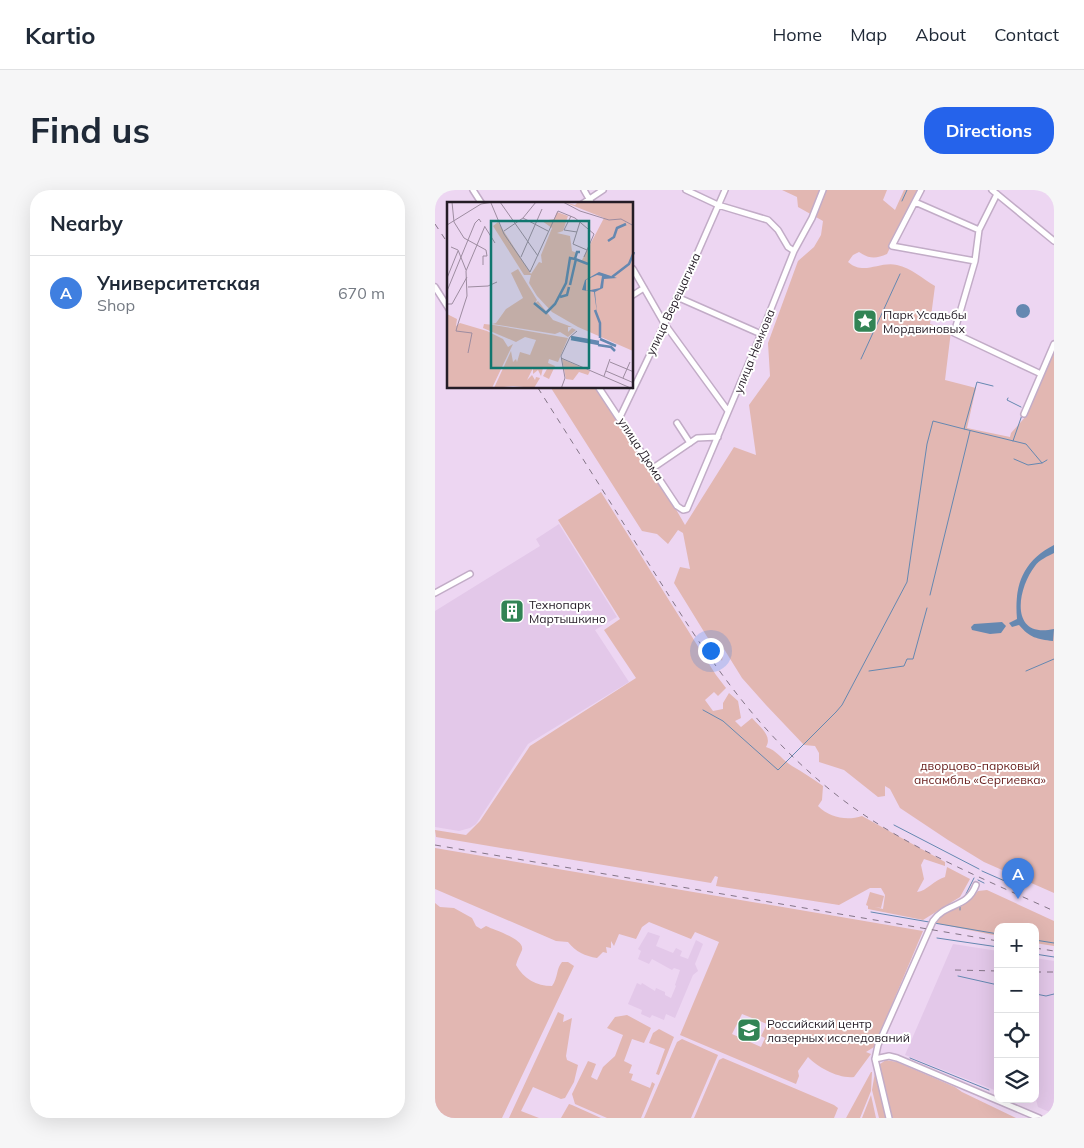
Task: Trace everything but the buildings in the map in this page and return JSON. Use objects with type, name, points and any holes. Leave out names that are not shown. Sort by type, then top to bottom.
[{"type":"street","points":[[473,190],[482,202]]},
{"type":"street","points":[[583,190],[590,201],[603,190]]},
{"type":"street","points":[[687,190],[718,205],[767,220],[778,230],[788,247],[794,251]]},
{"type":"street","name":"улица Верещагина","points":[[634,388],[725,190]]},
{"type":"street","name":"улица Немкова","points":[[683,510],[689,505],[794,251],[812,218],[823,190]]},
{"type":"street","points":[[921,190],[892,246],[975,261]]},
{"type":"street","points":[[992,190],[1054,241]]},
{"type":"street","points":[[997,194],[979,230],[975,261],[954,333],[1041,374]]},
{"type":"street","points":[[915,202],[979,230]]},
{"type":"street","points":[[634,271],[665,323],[729,411]]},
{"type":"street","points":[[435,287],[447,306]]},
{"type":"street","points":[[634,294],[644,288]]},
{"type":"street","points":[[677,296],[761,334]]},
{"type":"street","points":[[1024,414],[1054,344]]},
{"type":"street","name":"улица Дюма","points":[[600,389],[677,506],[683,510]]},
{"type":"street","name":"улица Верещагина","points":[[620,417],[633,389]]},
{"type":"street","points":[[677,423],[690,443]]},
{"type":"street","points":[[653,468],[697,438],[717,437]]},
{"type":"street","points":[[435,593],[470,574]]},
{"type":"street","points":[[889,1118],[875,1059],[878,1045],[933,921],[945,910],[968,900],[975,885]]},
{"type":"street","points":[[875,1059],[889,1056],[897,1058],[1039,1118]]},
{"type":"shaded area","points":[[559,524],[617,617],[595,630],[629,682],[528,744],[476,824],[459,831],[435,827],[435,611],[540,546],[536,539]]},
{"type":"shaded area","points":[[648,932],[660,936],[656,946],[673,953],[676,948],[682,951],[680,956],[688,959],[696,940],[703,944],[695,964],[698,971],[693,975],[675,1018],[666,1014],[664,1020],[652,1015],[650,1018],[641,1014],[642,1010],[628,1004],[637,983],[641,985],[642,983],[655,991],[656,988],[665,992],[665,995],[671,998],[676,986],[680,970],[674,968],[672,970],[652,959],[649,964],[638,959],[641,951],[638,949]]},
{"type":"shaded area","points":[[953,944],[994,950],[994,1090],[905,1055]]},
{"type":"shaded area","points":[[1039,959],[1054,961],[1054,1114],[1038,1107]]},
{"type":"green space","name":"дворцово-парковый ансамбль «Сергиевка»","points":[[782,190],[887,190],[883,200],[895,210],[904,190],[918,190],[887,254],[873,258],[859,252],[853,255],[848,262],[860,268],[890,264],[902,266],[935,286],[930,324],[951,331],[945,380],[976,388],[967,428],[1010,437],[1011,433],[1027,415],[1054,351],[1054,893],[984,862],[948,840],[900,808],[890,789],[885,786],[885,796],[878,797],[844,770],[819,762],[819,753],[815,746],[804,745],[766,705],[742,678],[724,649],[722,661],[674,583],[680,567],[690,569],[683,533],[678,530],[668,544],[657,534],[642,531],[552,389],[598,389],[632,433],[685,525],[734,447],[756,455],[749,405],[770,376],[768,343],[798,261],[814,247],[821,235],[823,221],[798,207],[797,197]]},
{"type":"green space","points":[[601,492],[726,688],[718,696],[714,692],[705,700],[713,711],[723,709],[723,703],[729,693],[738,701],[741,718],[735,721],[741,727],[752,718],[768,739],[766,747],[823,786],[822,800],[818,806],[833,816],[850,818],[862,816],[945,862],[945,866],[924,859],[921,865],[924,879],[917,892],[924,890],[937,880],[945,877],[947,867],[970,879],[960,897],[923,920],[868,909],[866,905],[870,892],[884,896],[881,908],[875,907],[883,909],[885,895],[881,888],[870,888],[839,905],[716,886],[718,877],[715,876],[711,883],[436,837],[435,830],[466,835],[480,821],[530,746],[636,678],[604,630],[620,619],[558,520]]},
{"type":"green space","points":[[435,848],[923,931],[874,1047],[866,1052],[871,1054],[854,1077],[829,1072],[808,1057],[798,1071],[799,1076],[796,1084],[680,1035],[719,942],[695,932],[691,939],[649,922],[642,927],[636,939],[619,934],[614,946],[611,941],[611,948],[606,947],[607,953],[603,952],[597,958],[581,953],[568,942],[556,941],[435,889]],"holes":[[[742,1014],[767,1024],[761,1036],[765,1038],[761,1047],[732,1034]]]},
{"type":"green space","points":[[987,890],[1054,921],[1054,946],[1039,944],[1039,923],[994,923],[994,935],[935,923],[945,913],[973,897],[978,891]]},
{"type":"green space","points":[[435,903],[440,907],[454,908],[472,918],[476,926],[481,929],[486,926],[519,942],[522,950],[516,965],[531,981],[541,985],[552,986],[562,962],[568,962],[574,966],[502,1118],[435,1118]]},
{"type":"green space","points":[[558,1012],[564,1015],[563,1022],[572,1018],[566,1056],[567,1060],[578,1065],[574,1082],[565,1098],[561,1099],[533,1087],[521,1111],[539,1118],[509,1118]]},
{"type":"green space","points":[[627,1015],[651,1028],[644,1043],[632,1039],[624,1061],[632,1065],[629,1073],[633,1074],[631,1080],[650,1088],[652,1082],[655,1084],[641,1118],[607,1118],[575,1104],[572,1094],[588,1061],[596,1064],[591,1077],[597,1080],[603,1067],[615,1056],[623,1035],[607,1028],[615,1017]]},
{"type":"green space","points":[[659,1029],[674,1037],[659,1075],[656,1074],[665,1049],[649,1043],[653,1033]]},
{"type":"green space","points":[[682,1039],[718,1055],[691,1118],[644,1118],[677,1042]]},
{"type":"green space","points":[[723,1058],[834,1105],[838,1108],[834,1118],[694,1118],[719,1060]]},
{"type":"green space","points":[[886,1060],[897,1062],[955,1087],[1016,1118],[892,1118],[880,1069],[880,1064]]},
{"type":"green space","points":[[871,1072],[871,1091],[860,1118],[846,1118]]},
{"type":"green space","points":[[875,1072],[886,1118],[879,1118],[872,1090]]},
{"type":"green space","points":[[871,1095],[876,1118],[862,1118]]},
{"type":"green space","points":[[569,1104],[572,1105],[601,1118],[561,1118]]},
{"type":"water","points":[[1020,304],[1026,304],[1030,311],[1026,318],[1020,318],[1016,314],[1016,308]]},
{"type":"water","points":[[1054,545],[1054,553],[1044,558],[1035,566],[1024,587],[1021,599],[1023,620],[1030,627],[1040,630],[1054,629],[1053,641],[1034,637],[1019,625],[1012,627],[1009,623],[1017,619],[1016,607],[1019,585],[1028,566],[1043,551]]},
{"type":"water","points":[[1002,622],[1006,626],[1001,633],[990,634],[972,630],[971,627],[974,624]]},
{"type":"waterway","points":[[902,201],[907,190]]},
{"type":"waterway","points":[[861,359],[900,274]]},
{"type":"waterway","points":[[993,386],[977,382],[964,429],[1026,444],[1042,463],[1047,460]]},
{"type":"waterway","points":[[1008,398],[1007,400],[1021,407]]},
{"type":"waterway","points":[[1013,441],[1022,415]]},
{"type":"waterway","points":[[703,710],[723,721],[778,770],[836,712],[842,705],[907,582],[927,444],[933,421],[964,429]]},
{"type":"waterway","points":[[930,595],[970,431]]},
{"type":"waterway","points":[[1014,459],[1028,465],[1042,463]]},
{"type":"waterway","points":[[869,671],[904,666],[907,659],[913,659],[927,608]]},
{"type":"waterway","points":[[1026,671],[1054,659]]},
{"type":"waterway","points":[[894,825],[979,869]]},
{"type":"waterway","points":[[982,871],[1023,889]]},
{"type":"waterway","points":[[964,898],[974,878]]},
{"type":"waterway","points":[[978,880],[984,883]]},
{"type":"waterway","points":[[871,912],[929,922]]},
{"type":"waterway","points":[[934,923],[994,933]]},
{"type":"waterway","points":[[937,938],[994,946]]},
{"type":"waterway","points":[[1039,941],[1054,943]]},
{"type":"waterway","points":[[1039,955],[1054,957]]},
{"type":"waterway","points":[[958,976],[994,984]]},
{"type":"waterway","points":[[1039,995],[1046,996],[1054,994]]},
{"type":"waterway","points":[[910,1058],[989,1090]]},
{"type":"railway","points":[[435,224],[447,242]]},
{"type":"railway","points":[[539,389],[711,659],[733,690],[783,747],[811,774],[843,800],[893,833],[972,874],[1054,911]]},
{"type":"railway","points":[[435,845],[994,940]]},
{"type":"railway","points":[[1039,949],[1054,951]]},
{"type":"railway","points":[[955,970],[994,971]]},
{"type":"railway","points":[[1039,972],[1054,972]]},
{"type":"place","name":"Парк Усадьбы Мордвиновых","points":[[865,321]]},
{"type":"place","name":"Технопарк Мартышкино","points":[[512,611]]},
{"type":"place","name":"Университетская","points":[[1018,899]]},
{"type":"place","name":"Российский центр лазерных исследований","points":[[749,1030]]}]
